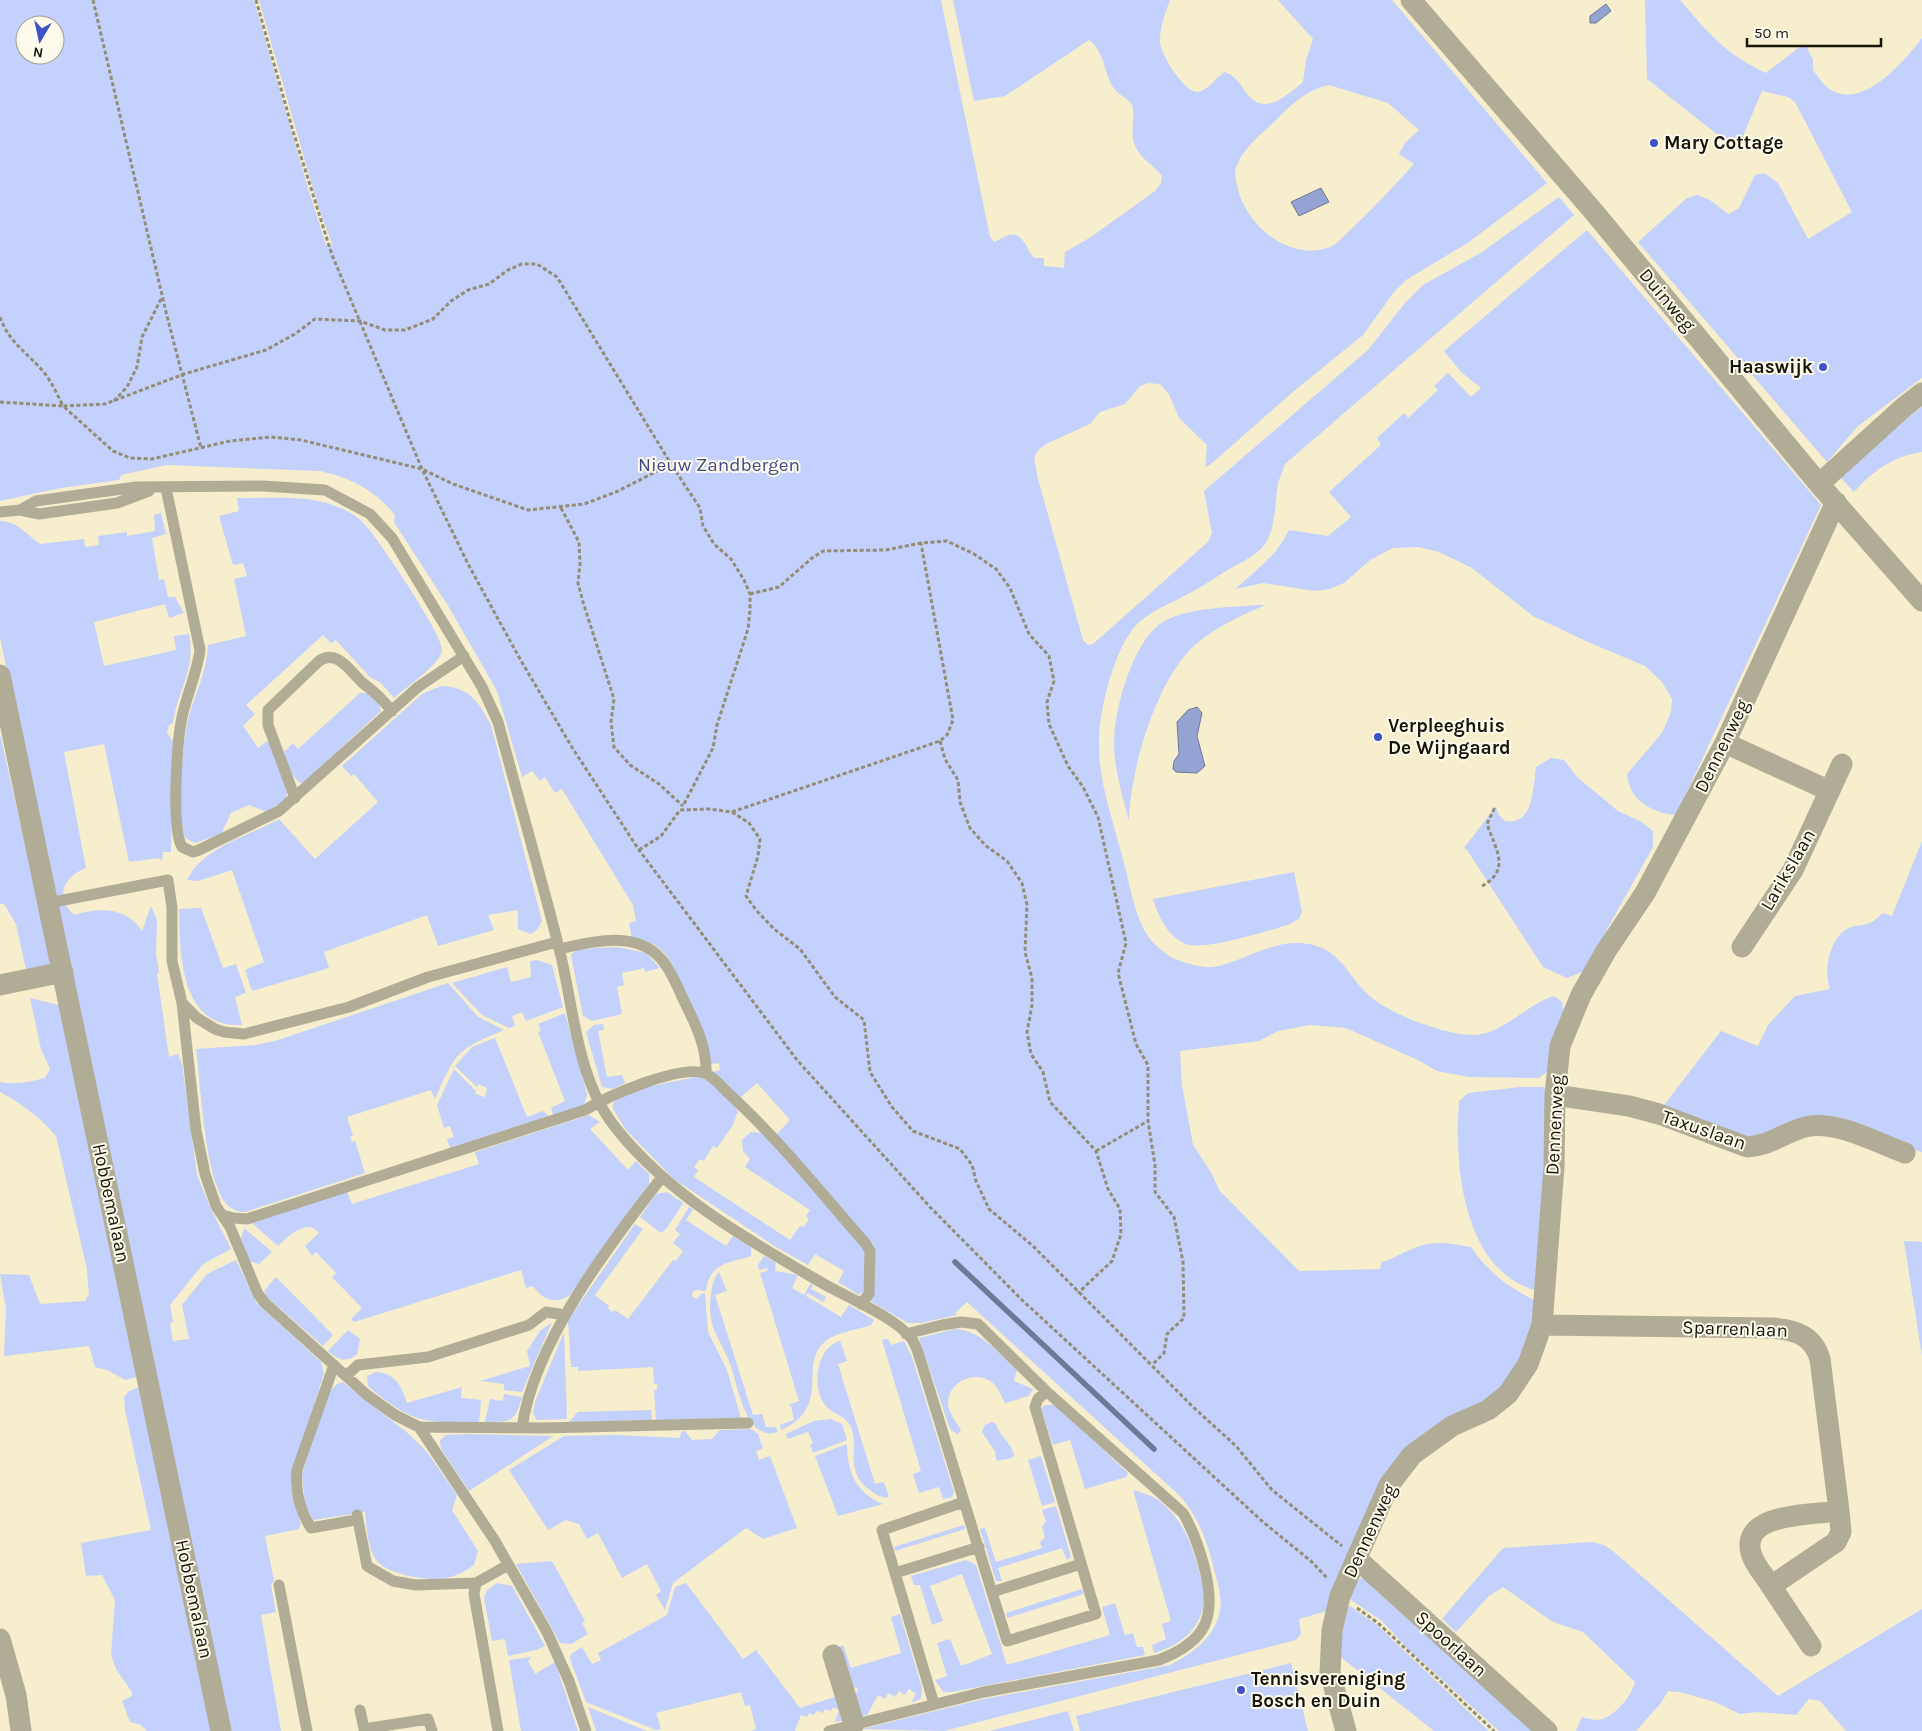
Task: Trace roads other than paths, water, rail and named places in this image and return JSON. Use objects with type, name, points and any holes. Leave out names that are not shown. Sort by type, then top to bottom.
[{"type":"street","name":"Duinweg","points":[[1411,0],[1594,212],[1819,484],[1922,601]]},
{"type":"street","points":[[1819,484],[1922,393]]},
{"type":"street","name":"Dennenweg","points":[[1346,1731],[1330,1673],[1332,1630],[1340,1596],[1389,1485],[1412,1456],[1452,1426],[1488,1410],[1508,1394],[1528,1364],[1542,1325],[1554,1167],[1555,1094],[1560,1046],[1581,995],[1606,951],[1645,893],[1725,742],[1836,502]]},
{"type":"street","name":"Hobbemalaan","points":[[0,675],[221,1731]]},
{"type":"street","points":[[1725,742],[1830,791]]},
{"type":"street","name":"Larikslaan","points":[[1742,947],[1793,870],[1842,764]]},
{"type":"street","points":[[0,984],[63,972]]},
{"type":"street","name":"Taxuslaan","points":[[1555,1094],[1637,1108],[1747,1147],[1759,1146],[1791,1131],[1808,1126],[1826,1125],[1905,1153]]},
{"type":"street","name":"Sparrenlaan","points":[[1542,1325],[1772,1328],[1788,1329],[1807,1338],[1817,1351],[1820,1359],[1841,1532],[1836,1542],[1771,1586]]},
{"type":"street","points":[[1811,1646],[1750,1552],[1751,1537],[1754,1531],[1768,1520],[1839,1511]]},
{"type":"street","name":"Spoorlaan","points":[[1356,1558],[1547,1731]]},
{"type":"street","points":[[0,1639],[16,1695],[21,1731]]},
{"type":"street","points":[[833,1655],[854,1724]]},
{"type":"lane","points":[[0,512],[20,510],[36,502],[136,487],[290,487],[326,490],[347,500],[370,514],[392,538],[482,687],[498,722],[558,945],[581,1054],[599,1102],[616,1129],[670,1185],[773,1254],[861,1304],[912,1339],[922,1365],[1007,1641],[1096,1614],[1035,1407],[1038,1398],[1046,1391]]},
{"type":"lane","points":[[162,488],[200,650],[182,716],[177,747],[176,832],[182,847],[193,852],[199,850],[279,812],[418,687],[464,656]]},
{"type":"lane","points":[[295,798],[268,725],[268,710],[319,660],[329,657],[341,661],[365,684],[378,693],[392,711]]},
{"type":"lane","points":[[48,903],[168,880],[172,908],[172,961],[182,1003],[201,1157],[210,1191],[223,1215],[261,1299],[346,1376],[395,1415],[419,1427],[522,1428],[748,1423]]},
{"type":"lane","points":[[182,1003],[197,1018],[216,1029],[224,1032],[244,1034],[349,1006],[428,978],[558,945],[617,940],[648,948],[667,967],[700,1034],[706,1074]]},
{"type":"lane","points":[[223,1215],[247,1219],[585,1110],[648,1081],[691,1072],[706,1074],[743,1107],[866,1244],[870,1251],[869,1294],[861,1304]]},
{"type":"lane","points":[[522,1428],[526,1404],[544,1357],[563,1317],[662,1177]]},
{"type":"lane","points":[[346,1376],[358,1365],[428,1357],[530,1325],[546,1312],[553,1312],[563,1317]]},
{"type":"lane","points":[[829,1731],[984,1692],[1159,1660],[1177,1653],[1190,1643],[1202,1629],[1209,1614],[1211,1590],[1194,1531],[1183,1513],[1046,1391],[978,1324],[961,1322],[906,1334]]},
{"type":"lane","points":[[334,1365],[297,1470],[297,1487],[301,1507],[311,1528],[353,1518],[367,1566],[394,1580],[416,1585],[476,1583],[508,1565]]},
{"type":"lane","points":[[419,1427],[508,1565],[556,1651],[586,1731]]},
{"type":"lane","points":[[934,1704],[882,1530],[964,1502]]},
{"type":"lane","points":[[895,1572],[978,1547]]},
{"type":"lane","points":[[992,1592],[1081,1564]]},
{"type":"lane","points":[[476,1583],[474,1594],[498,1731]]},
{"type":"lane","points":[[279,1585],[308,1731]]},
{"type":"lane","points":[[360,1710],[364,1730],[428,1718],[432,1731]]},
{"type":"waterway","points":[[955,1262],[1154,1449]]},
{"type":"place","name":"Mary Cottage","points":[[1654,143]]},
{"type":"place","name":"Haaswijk","points":[[1823,367]]},
{"type":"place","name":"Verpleeghuis De Wijngaard","points":[[1378,737]]},
{"type":"place","name":"Tennisvereniging Bosch en Duin","points":[[1241,1690]]},
{"type":"park label","name":"Nieuw Zandbergen","points":[[719,465]]}]
